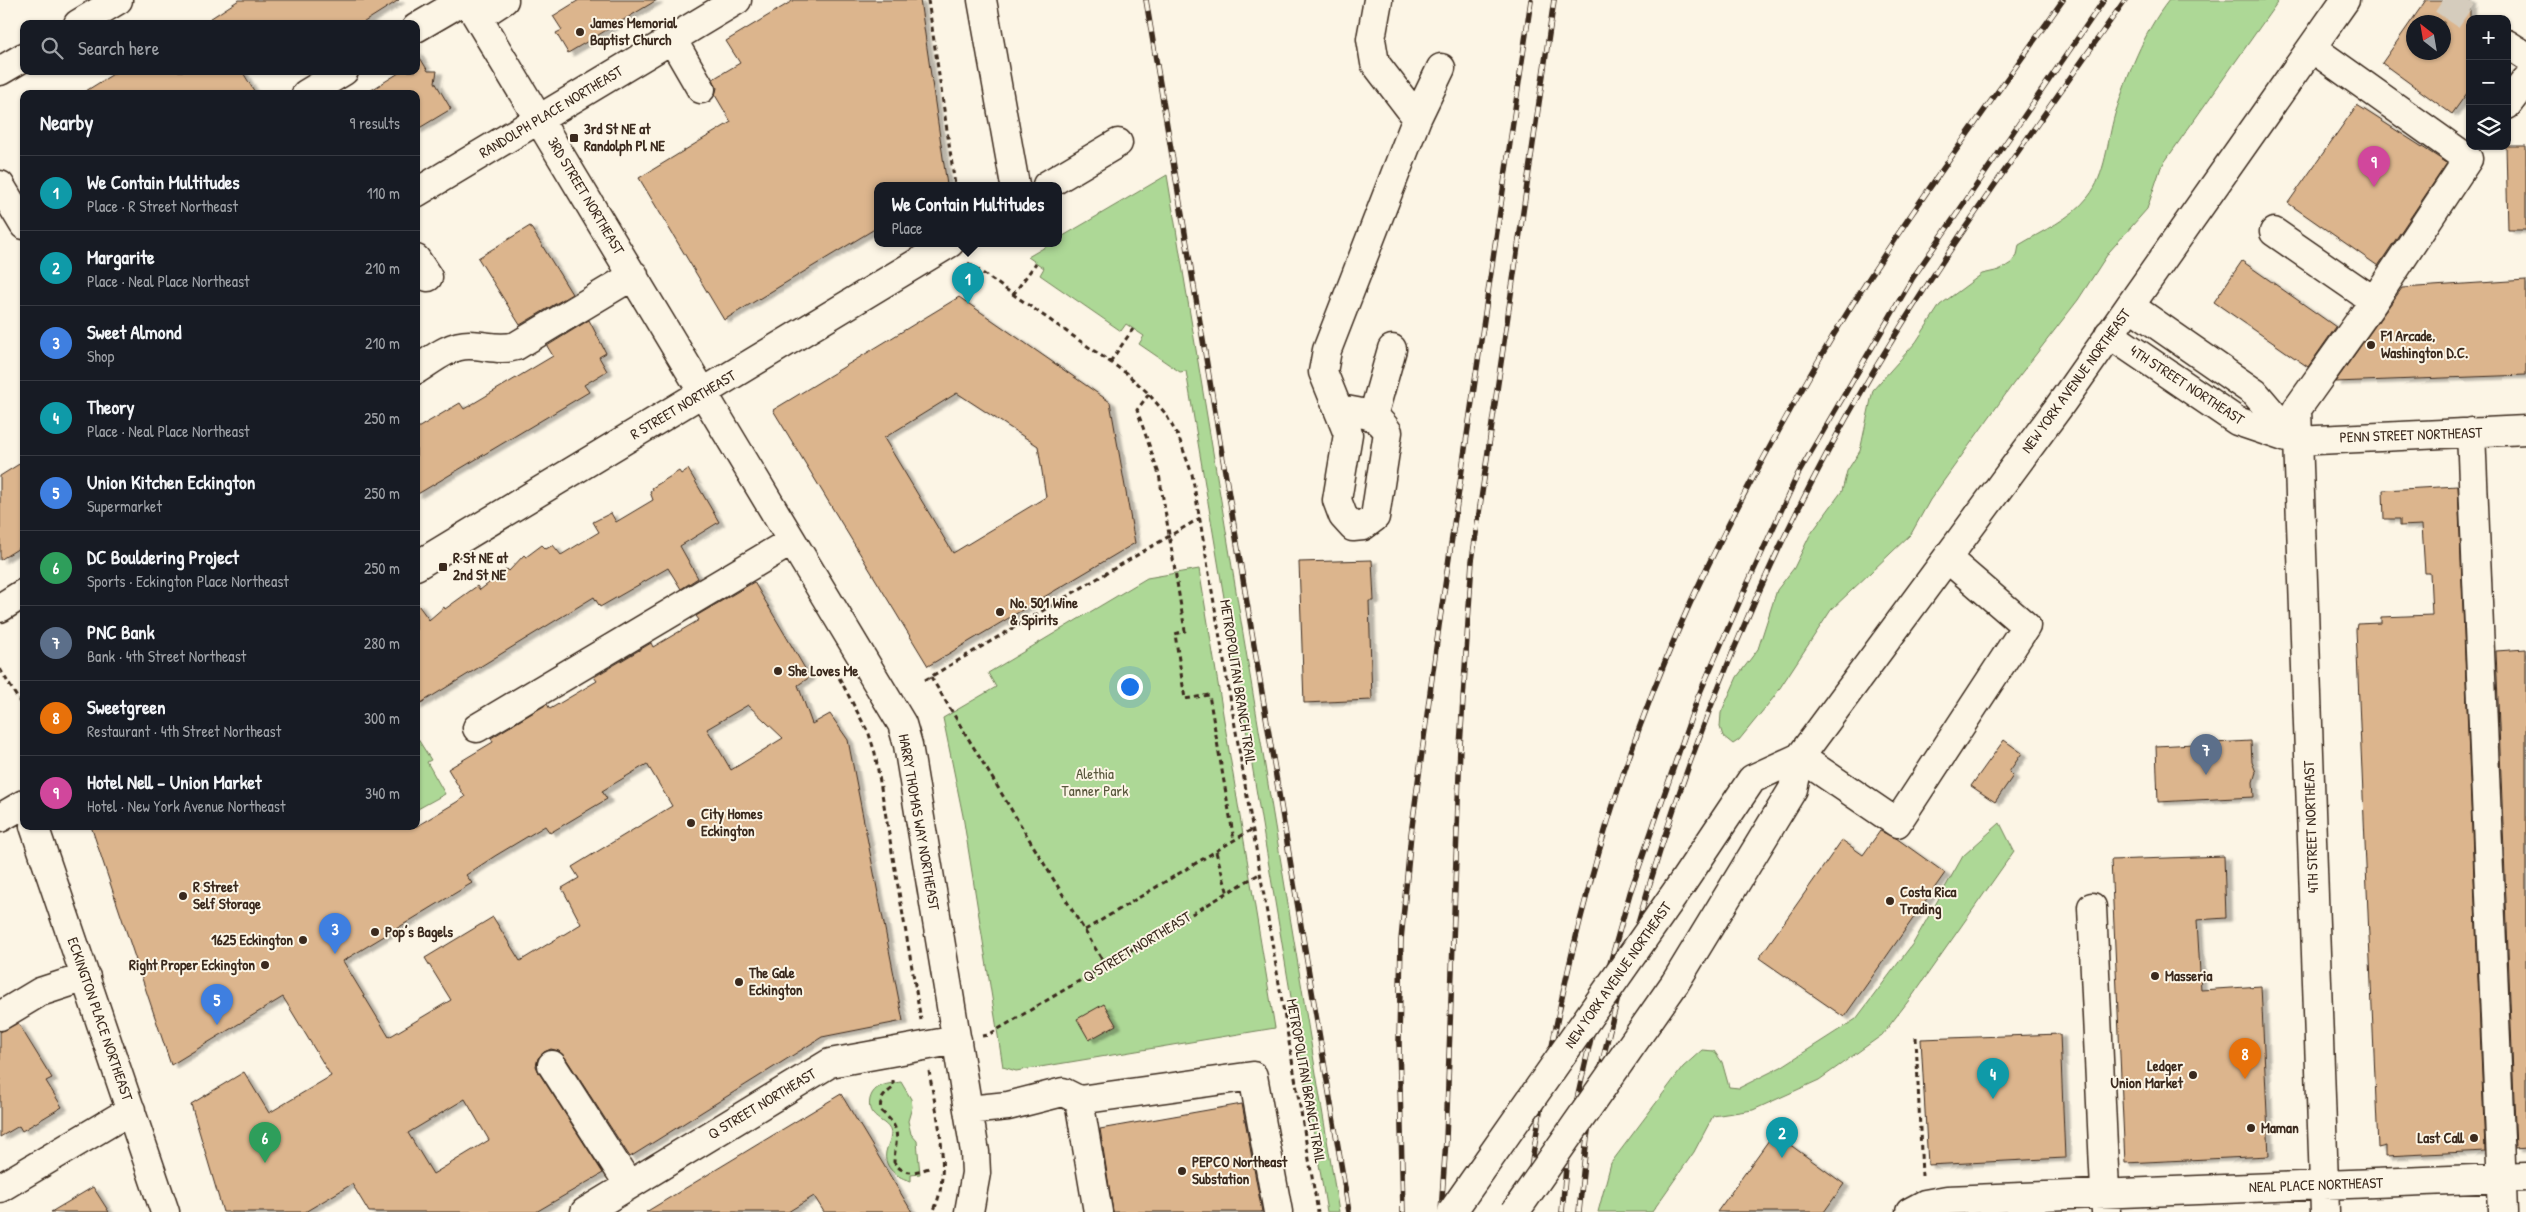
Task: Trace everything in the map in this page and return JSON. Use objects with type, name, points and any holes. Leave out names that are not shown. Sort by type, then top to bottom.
[{"type":"main road","points":[[85,20],[118,0]]},
{"type":"main road","points":[[420,26],[470,6],[504,0]]},
{"type":"main road","points":[[982,0],[1014,182]]},
{"type":"main road","points":[[1378,0],[1371,39],[1375,62],[1417,118]]},
{"type":"main road","name":"NEW YORK AVENUE NORTHEAST","points":[[1514,1212],[1675,982],[1793,789],[1800,756],[1948,559],[2130,306],[2345,0]]},
{"type":"main road","name":"RANDOLPH PLACE NORTHEAST","points":[[420,191],[730,2]]},
{"type":"main road","name":"3RD STREET NORTHEAST","points":[[470,6],[704,392]]},
{"type":"main road","points":[[672,39],[702,89]]},
{"type":"main road","points":[[2511,47],[2526,56]]},
{"type":"main road","points":[[2296,441],[2297,408],[2374,302],[2473,152],[2312,48]]},
{"type":"main road","points":[[0,71],[20,59]]},
{"type":"main road","points":[[1339,409],[1373,416],[1382,422],[1388,432],[1375,517],[1364,526],[1353,527],[1343,516],[1337,500],[1348,434],[1323,372],[1327,350],[1417,118],[1441,68]]},
{"type":"main road","points":[[313,90],[337,75]]},
{"type":"main road","points":[[2511,100],[2526,80]]},
{"type":"main road","points":[[1051,182],[1118,143]]},
{"type":"main road","points":[[0,185],[20,218]]},
{"type":"main road","points":[[2274,232],[2374,302]]},
{"type":"main road","name":"R STREET NORTHEAST","points":[[420,564],[704,392],[958,250]]},
{"type":"main road","points":[[420,367],[458,346],[470,345],[497,350],[516,346],[634,275]]},
{"type":"main road","name":"4TH STREET NORTHEAST","points":[[2130,306],[2255,393],[2296,441],[2325,1212]]},
{"type":"main road","name":"4TH STREET NORTHEAST","points":[[2109,334],[2237,421],[2296,441]]},
{"type":"main road","points":[[1373,416],[1392,349]]},
{"type":"main road","name":"HARRY THOMAS WAY NORTHEAST","points":[[704,392],[902,724],[908,745],[976,1152],[976,1173],[969,1212]]},
{"type":"main road","name":"PENN STREET NORTHEAST","points":[[2296,441],[2526,430]]},
{"type":"main road","points":[[2471,432],[2514,1177],[2503,1212]]},
{"type":"main road","points":[[477,728],[792,541]]},
{"type":"main road","points":[[1800,756],[1897,823],[2026,626],[1948,559]]},
{"type":"main road","points":[[0,608],[20,596]]},
{"type":"main road","name":"NEW YORK AVENUE NORTHEAST","points":[[1452,1212],[1681,885],[1752,779],[1800,756]]},
{"type":"main road","points":[[0,818],[20,806]]},
{"type":"main road","name":"ECKINGTON PLACE NORTHEAST","points":[[35,830],[166,1212]]},
{"type":"main road","points":[[2092,907],[2106,1203]]},
{"type":"main road","points":[[0,1016],[40,992],[86,976]]},
{"type":"main road","name":"Q STREET NORTHEAST","points":[[585,1212],[830,1063],[957,1040]]},
{"type":"main road","points":[[552,1065],[630,1185]]},
{"type":"main road","points":[[968,1110],[1008,1106],[1063,1092],[1079,1100],[1254,1076],[1278,1212]]},
{"type":"main road","points":[[1079,1100],[1098,1212]]},
{"type":"main road","points":[[0,1188],[131,1110]]},
{"type":"main road","name":"NEAL PLACE NORTHEAST","points":[[1910,1212],[1926,1204],[1948,1200],[2106,1203],[2324,1185],[2514,1177]]},
{"type":"path","points":[[928,0],[955,182]]},
{"type":"path","name":"METROPOLITAN BRANCH TRAIL","points":[[958,250],[975,269],[1110,362],[1149,394],[1165,413],[1185,450],[1192,474],[1200,518],[1318,1212]]},
{"type":"path","points":[[1013,295],[1036,263]]},
{"type":"path","points":[[1110,362],[1133,329]]},
{"type":"path","points":[[1149,394],[1137,410],[1159,474],[1170,536],[1185,631],[1175,634],[1185,699],[1209,695],[1234,840]]},
{"type":"path","points":[[925,680],[1200,518]]},
{"type":"path","points":[[834,667],[870,734],[876,753],[925,1046],[942,1162],[942,1184],[933,1212]]},
{"type":"path","points":[[0,669],[20,702]]},
{"type":"path","points":[[931,677],[1106,966]]},
{"type":"path","points":[[1084,930],[1252,830]]},
{"type":"path","points":[[1216,852],[1228,894]]},
{"type":"path","name":"Q STREET NORTHEAST","points":[[988,1035],[1260,874]]},
{"type":"path","points":[[1916,1037],[1922,1176]]},
{"type":"path","points":[[893,1080],[893,1088],[884,1094],[880,1103],[882,1111],[891,1119],[897,1133],[894,1162],[898,1169],[908,1173],[932,1167]]},
{"type":"green space","points":[[2169,0],[2279,0],[2161,167],[2147,209],[2109,252],[2078,300],[2013,384],[1930,500],[1911,534],[1831,610],[1774,697],[1739,740],[1733,744],[1723,736],[1720,727],[1721,713],[1737,677],[1758,649],[1777,590],[1794,568],[1810,535],[1842,491],[1847,471],[1860,451],[1873,390],[1916,342],[1940,305],[1982,274],[2000,270],[2011,263],[2017,256],[2019,245],[2065,218],[2088,197],[2099,179],[2115,114],[2131,69],[2151,26]]},
{"type":"green space","points":[[1167,175],[1339,1212],[1327,1212],[1186,371],[1180,372],[1139,344],[1144,336],[1126,324],[1121,331],[1040,275],[1044,268],[1028,257],[1045,247],[1062,247],[1062,237]]},
{"type":"green space","name":"Alethia Tanner Park","points":[[1199,569],[1275,1028],[1016,1071],[1003,1067],[963,816],[943,718],[996,687],[988,673],[1147,578]]},
{"type":"green space","points":[[420,742],[431,760],[427,762],[445,794],[420,808]]},
{"type":"green space","points":[[2000,823],[2014,851],[1913,995],[1882,1035],[1819,1080],[1753,1110],[1713,1116],[1694,1152],[1652,1212],[1598,1212],[1611,1163],[1683,1067],[1702,1050],[1714,1051],[1722,1062],[1729,1087],[1739,1088],[1781,1067],[1856,1019],[1914,942],[1963,856]]},
{"type":"green space","points":[[901,1082],[911,1099],[912,1107],[908,1121],[911,1134],[917,1141],[920,1174],[911,1175],[911,1181],[897,1175],[889,1167],[886,1152],[891,1133],[886,1124],[875,1116],[870,1107],[870,1099],[875,1090],[887,1084]]},
{"type":"building","points":[[239,0],[399,0],[367,20],[208,20]]},
{"type":"building","points":[[579,0],[657,0],[568,53],[556,33],[562,30],[553,16]]},
{"type":"building","points":[[794,0],[920,0],[947,182],[874,182],[874,229],[724,320],[639,178],[731,122],[715,95],[717,88],[713,79],[740,63],[726,41]]},
{"type":"building","points":[[2426,0],[2470,0],[2470,15],[2466,15],[2466,95],[2452,114],[2382,63],[2406,29],[2406,60],[2451,60],[2451,15],[2416,15]]},
{"type":"building","points":[[420,58],[428,71],[437,71],[435,82],[451,109],[420,128],[420,90],[371,90],[396,75],[420,75]]},
{"type":"building","points":[[112,75],[244,75],[254,90],[87,90]]},
{"type":"building","points":[[2357,105],[2447,163],[2378,266],[2288,203]]},
{"type":"building","points":[[2511,146],[2526,146],[2526,230],[2508,230],[2506,150],[2511,150]]},
{"type":"building","points":[[530,226],[572,294],[520,325],[478,258]]},
{"type":"building","points":[[2242,261],[2336,327],[2308,367],[2214,302]]},
{"type":"building","points":[[2526,280],[2526,375],[2335,382],[2402,288]]},
{"type":"building","points":[[959,297],[1110,402],[1135,543],[928,666],[773,410]],"holes":[[[957,393],[1038,446],[1046,497],[953,553],[884,438]]]},
{"type":"building","points":[[589,320],[606,353],[599,357],[607,371],[584,385],[589,392],[420,493],[420,427],[460,403],[464,409],[553,356],[547,346]]},
{"type":"building","points":[[20,464],[20,548],[0,560],[0,476]]},
{"type":"building","points":[[688,469],[719,522],[680,546],[698,578],[681,589],[668,568],[600,607],[594,597],[420,704],[420,608],[429,620],[444,607],[445,609],[477,586],[480,590],[507,569],[509,571],[524,555],[526,557],[542,545],[546,549],[553,545],[561,555],[599,532],[593,522],[611,513],[616,522],[653,500],[650,492],[653,490],[652,488],[679,471],[681,474]]},
{"type":"building","points":[[2458,486],[2485,1151],[2386,1156],[2386,1146],[2378,1148],[2356,630],[2357,624],[2381,623],[2381,617],[2432,615],[2430,573],[2425,573],[2422,525],[2400,526],[2400,519],[2384,519],[2383,490]]},
{"type":"building","points":[[1372,560],[1374,601],[1369,601],[1372,700],[1304,703],[1299,562]]},
{"type":"building","points":[[754,582],[810,677],[798,685],[812,724],[830,714],[848,740],[903,1021],[822,1037],[630,1157],[565,1057],[559,1051],[551,1049],[544,1052],[538,1058],[536,1066],[539,1073],[603,1173],[536,1212],[369,1212],[352,1184],[305,1212],[223,1212],[191,1104],[244,1072],[269,1113],[331,1076],[283,997],[171,1065],[92,830],[420,830],[420,824],[465,797],[448,769],[493,742],[491,738],[547,704],[550,709],[597,681],[594,677],[651,643],[653,647],[699,620],[696,616]],"holes":[[[748,705],[783,738],[731,770],[707,729]],[[647,764],[672,806],[572,867],[579,878],[562,888],[581,924],[520,961],[493,917],[425,958],[451,1000],[389,1037],[343,961],[472,883],[466,875],[495,856],[545,826],[550,833],[607,799],[602,791]],[[465,1099],[489,1140],[433,1174],[408,1133]]]},
{"type":"building","points":[[2526,649],[2526,1148],[2516,1149],[2496,651]]},
{"type":"building","points":[[2004,740],[2022,753],[2009,772],[2013,776],[1995,802],[1971,786]]},
{"type":"building","points":[[2251,741],[2252,762],[2256,772],[2253,782],[2254,797],[2158,802],[2156,746]]},
{"type":"building","points":[[1880,831],[1896,838],[1945,873],[1844,1017],[1759,958],[1842,840],[1863,855]]},
{"type":"building","name":"Ledger Union Market","points":[[2224,856],[2226,918],[2197,920],[2201,990],[2261,986],[2269,1156],[2125,1163],[2111,860]]},
{"type":"building","points":[[1104,1004],[1116,1025],[1089,1040],[1077,1019]]},
{"type":"building","points":[[18,1023],[52,1078],[46,1081],[62,1107],[22,1131],[19,1126],[0,1137],[0,1032]]},
{"type":"building","points":[[2060,1034],[2065,1158],[1928,1165],[1921,1039]]},
{"type":"building","points":[[841,1094],[912,1212],[824,1212],[814,1196],[788,1212],[646,1212]]},
{"type":"building","name":"PEPCO Northeast Substation","points":[[1242,1104],[1262,1212],[1113,1212],[1100,1129]]},
{"type":"building","points":[[1774,1133],[1844,1184],[1824,1212],[1717,1212]]},
{"type":"building","points":[[93,1187],[109,1212],[51,1212]]},
{"type":"tunnel","points":[[2443,0],[2466,16]]},
{"type":"railway","points":[[1146,0],[1349,1212]]},
{"type":"railway","points":[[1403,1212],[1399,1042],[1401,940],[1411,834],[1439,626],[1531,0]]},
{"type":"railway","points":[[1441,1212],[1446,1140],[1460,746],[1472,561],[1554,0]]},
{"type":"railway","points":[[1525,1212],[1536,1134],[1550,1057],[1584,904],[1630,754],[1657,680],[1688,608],[1750,484],[1845,316],[1936,179],[2063,0]]},
{"type":"railway","points":[[1562,1212],[1569,1134],[1600,999],[1630,893],[1698,697],[1746,587],[1798,474],[1912,279],[2104,0]]},
{"type":"railway","points":[[1579,1212],[1593,1106],[1609,1032],[1635,934],[1656,863],[1705,722],[1732,653],[1762,585],[1828,452],[1894,337],[1991,190],[2125,0]]},
{"type":"place","name":"James Memorial Baptist Church","points":[[580,32]]},
{"type":"place","name":"3rd St NE at Randolph Pl NE","points":[[574,138]]},
{"type":"place","name":"Hotel Nell – Union Market","points":[[2374,187]]},
{"type":"place","name":"We Contain Multitudes","points":[[968,304]]},
{"type":"place","name":"F1 Arcade, Washington D.C.","points":[[2371,345]]},
{"type":"place","name":"R St NE at 2nd St NE","points":[[443,567]]},
{"type":"place","name":"No. 501 Wine & Spirits","points":[[1000,612]]},
{"type":"place","name":"She Loves Me","points":[[778,671]]},
{"type":"place","name":"PNC Bank","points":[[2206,775]]},
{"type":"place","name":"City Homes Eckington","points":[[691,823]]},
{"type":"place","name":"R Street Self Storage","points":[[183,896]]},
{"type":"place","name":"Costa Rica Trading","points":[[1890,901]]},
{"type":"place","name":"Pop’s Bagels","points":[[375,932]]},
{"type":"place","name":"1625 Eckington","points":[[303,940]]},
{"type":"place","name":"Sweet Almond","points":[[335,954]]},
{"type":"place","name":"Right Proper Eckington","points":[[265,965]]},
{"type":"place","name":"Masseria","points":[[2155,976]]},
{"type":"place","name":"The Gale Eckington","points":[[739,982]]},
{"type":"place","name":"Union Kitchen Eckington","points":[[217,1025]]},
{"type":"place","name":"Ledger Union Market","points":[[2193,1075]]},
{"type":"place","name":"Sweetgreen","points":[[2245,1079]]},
{"type":"place","name":"Theory","points":[[1993,1099]]},
{"type":"place","name":"Maman","points":[[2251,1128]]},
{"type":"place","name":"Last Call","points":[[2474,1138]]},
{"type":"place","name":"Margarite","points":[[1782,1158]]},
{"type":"place","name":"DC Bouldering Project","points":[[265,1163]]},
{"type":"place","name":"PEPCO Northeast Substation","points":[[1182,1171]]}]
